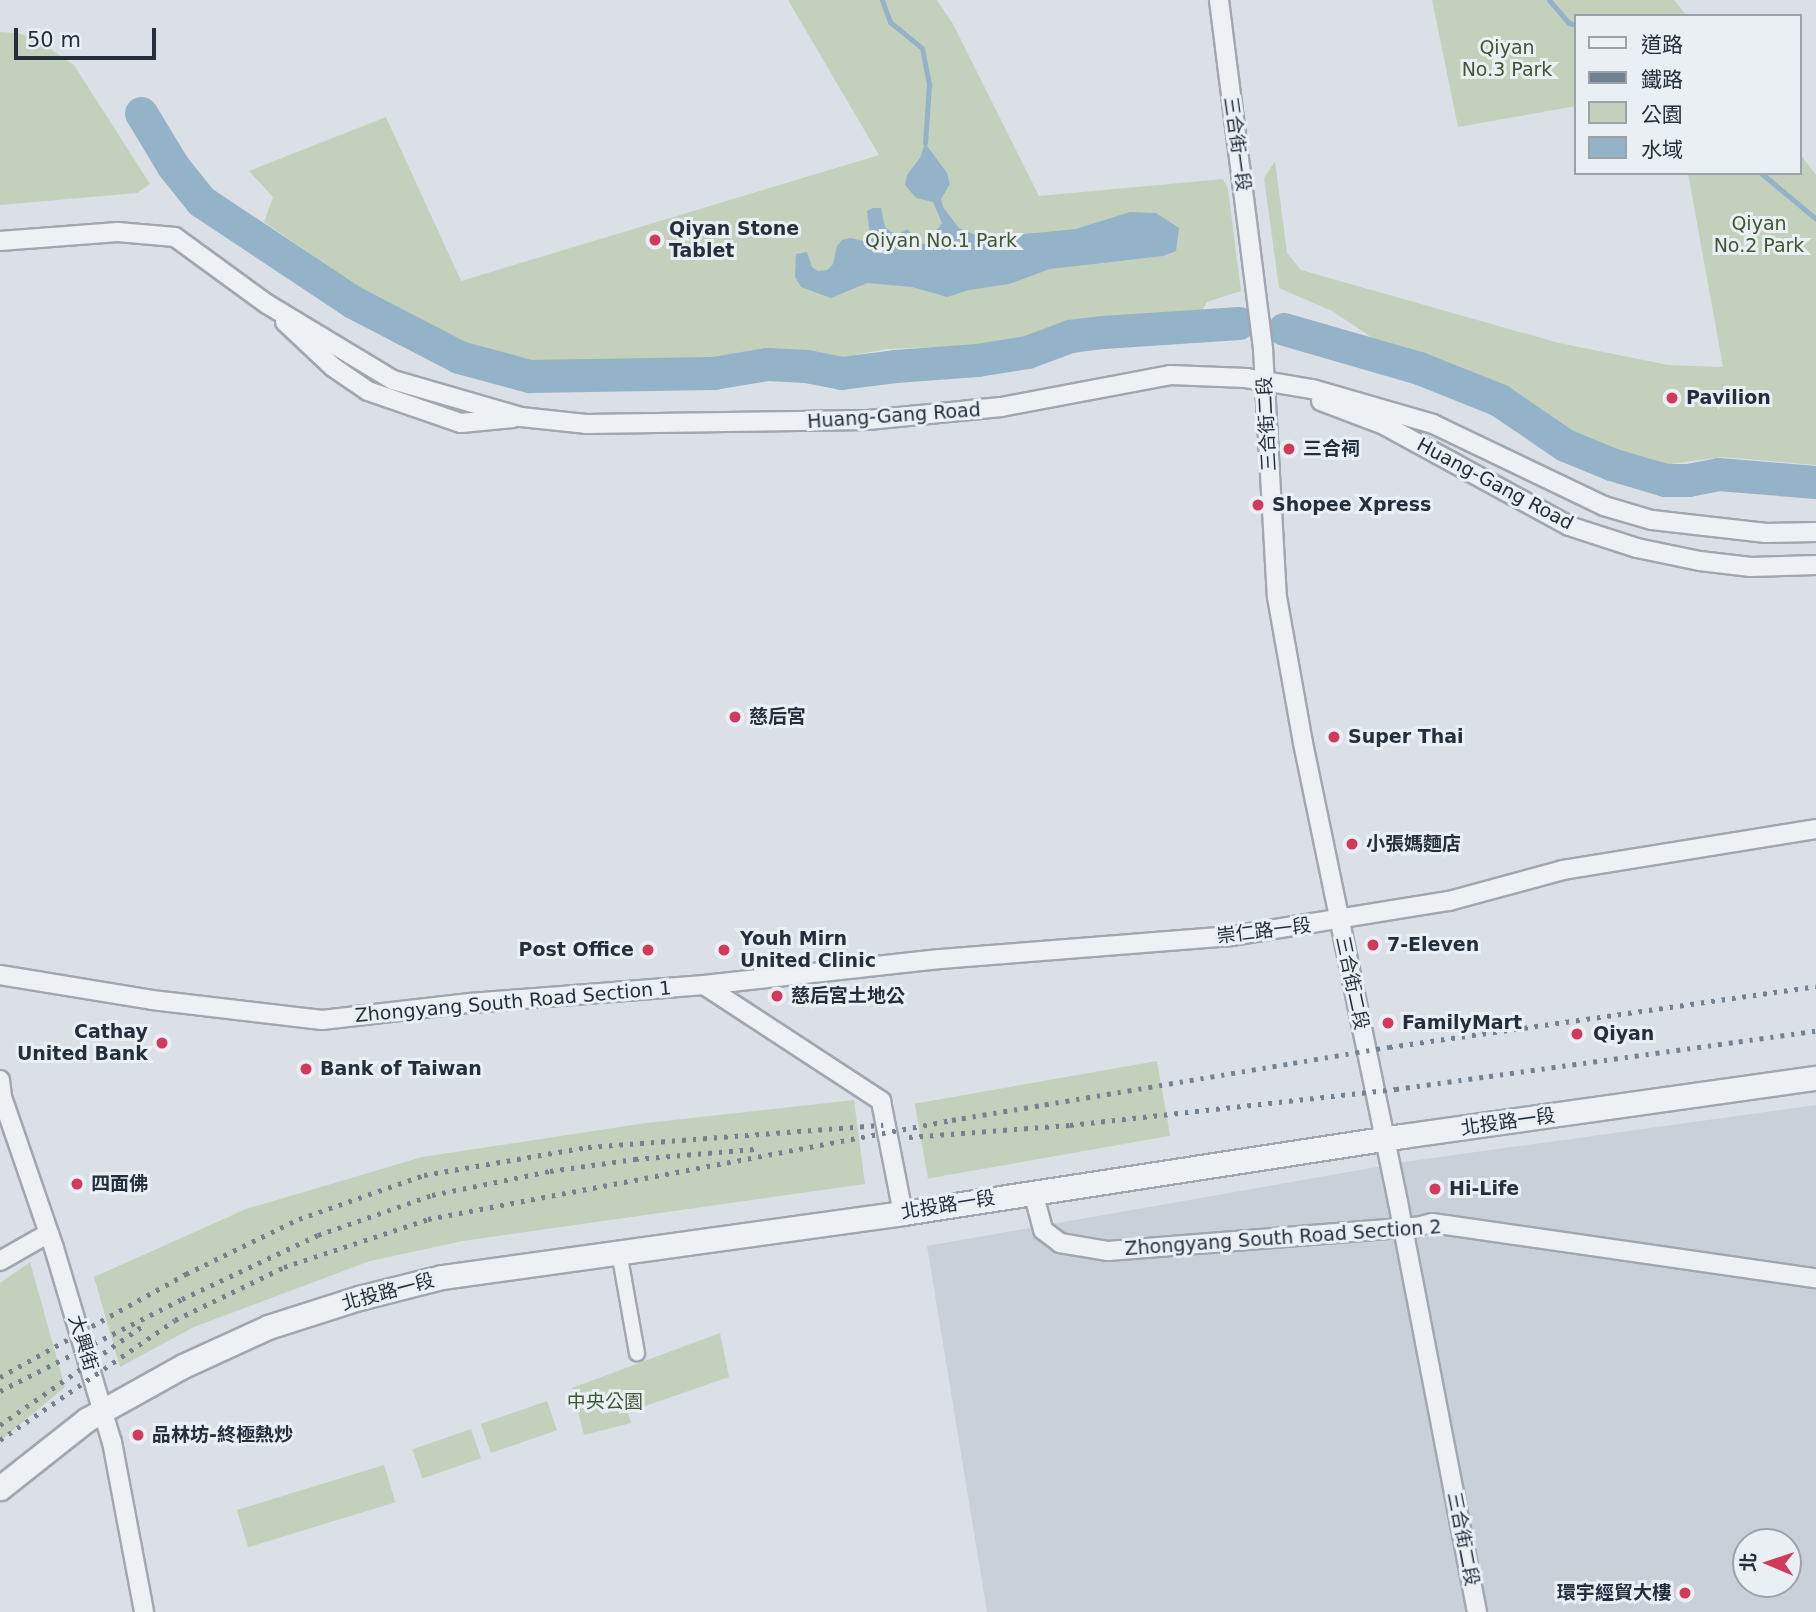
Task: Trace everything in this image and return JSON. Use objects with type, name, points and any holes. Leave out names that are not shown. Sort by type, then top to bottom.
[{"type":"street","name":"三合街一段","points":[[1219,0],[1263,349]]},
{"type":"street","name":"Huang-Gang Road","points":[[0,241],[118,232],[175,237],[267,304],[393,380],[521,417],[586,425],[869,420],[1001,407],[1170,375],[1265,380],[1352,400],[1433,424],[1604,506],[1652,520],[1731,530],[1816,532]]},
{"type":"street","name":"三合街二段","points":[[1263,349],[1277,597],[1477,1612]]},
{"type":"street","name":"Huang-Gang Road","points":[[1265,380],[1384,425],[1569,526],[1637,548],[1700,562],[1751,567],[1816,565]]},
{"type":"street","name":"崇仁路一段","points":[[704,985],[940,959],[1232,936],[1339,921],[1448,901],[1563,870],[1816,829]]},
{"type":"street","name":"Zhongyang South Road Section 1","points":[[0,975],[152,1000],[322,1020],[470,1003],[704,985]]},
{"type":"street","points":[[704,985],[881,1101],[903,1213]]},
{"type":"street","name":"北投路一段","points":[[0,1488],[102,1410],[183,1366],[268,1327],[359,1298],[442,1277],[903,1213],[1816,1078]]},
{"type":"street","name":"大興街","points":[[0,1080],[2,1097],[49,1233],[112,1442],[144,1612]]},
{"type":"street","name":"Zhongyang South Road Section 2","points":[[1033,1192],[1043,1230],[1060,1243],[1108,1251],[1432,1223],[1816,1278]]},
{"type":"street","points":[[0,1261],[49,1233]]},
{"type":"street","points":[[619,1252],[637,1353]]},
{"type":"shaded area","points":[[1816,1105],[1816,1612],[987,1612],[927,1246],[1411,1161]]},
{"type":"green space","name":"Qiyan No.1 Park","points":[[788,0],[937,0],[953,24],[1039,196],[1223,179],[1228,189],[1241,291],[1207,302],[1201,312],[1084,323],[1023,340],[986,345],[887,349],[839,358],[787,351],[725,363],[536,369],[508,364],[458,347],[390,309],[264,222],[273,197],[249,171],[386,117],[461,281],[879,155]]},
{"type":"green space","name":"Qiyan No.3 Park","points":[[1432,0],[1674,0],[1685,14],[1574,14],[1574,106],[1458,127]]},
{"type":"green space","points":[[0,32],[34,38],[74,65],[150,184],[137,193],[0,205]]},
{"type":"green space","name":"Qiyan No.2 Park","points":[[1802,157],[1816,175],[1816,465],[1723,457],[1663,465],[1613,451],[1573,435],[1502,396],[1472,396],[1440,383],[1332,311],[1279,288],[1264,178],[1275,161],[1287,253],[1301,270],[1559,343],[1668,365],[1723,367],[1688,175],[1802,175]]},
{"type":"green space","points":[[1157,1061],[1170,1136],[928,1179],[915,1104]]},
{"type":"green space","points":[[854,1100],[865,1184],[463,1241],[370,1261],[194,1327],[120,1367],[94,1277],[246,1209],[422,1157],[646,1123]]},
{"type":"green space","points":[[30,1262],[65,1387],[0,1441],[0,1283]]},
{"type":"green space","name":"中央公園","points":[[720,1333],[729,1377],[628,1412],[631,1423],[584,1435],[572,1388]]},
{"type":"green space","points":[[547,1401],[557,1430],[491,1453],[481,1424]]},
{"type":"green space","points":[[471,1429],[481,1458],[422,1478],[412,1449]]},
{"type":"green space","points":[[384,1465],[395,1502],[248,1547],[237,1510]]},
{"type":"water","points":[[925,143],[947,173],[950,184],[941,199],[943,207],[959,228],[973,234],[1025,234],[1076,229],[1130,212],[1156,213],[1179,228],[1176,251],[1163,256],[1050,269],[1009,284],[969,290],[947,297],[912,287],[867,283],[831,298],[801,287],[795,277],[796,254],[807,252],[812,267],[818,271],[827,270],[833,264],[837,246],[842,240],[850,238],[864,241],[870,236],[867,211],[873,208],[881,208],[885,227],[891,232],[898,234],[908,229],[917,243],[925,244],[942,223],[933,202],[916,198],[905,185],[907,175],[920,158]]},
{"type":"waterway","points":[[882,0],[890,22],[922,48],[929,85],[925,143]]},
{"type":"waterway","points":[[1549,0],[1569,23],[1574,24]]},
{"type":"waterway","points":[[141,113],[173,166],[201,201],[353,302],[459,357],[529,376],[713,373],[767,364],[806,366],[841,373],[977,360],[1027,352],[1070,336],[1239,323]]},
{"type":"waterway","points":[[1763,175],[1816,219]]},
{"type":"waterway","points":[[1284,329],[1419,368],[1499,400],[1565,445],[1611,464],[1665,480],[1688,480],[1718,474],[1816,482]]},
{"type":"railway","points":[[0,1440],[175,1320],[284,1267],[428,1219],[952,1120],[1389,1047],[1816,986]]},
{"type":"railway","points":[[909,1137],[1070,1125],[1396,1089],[1816,1031]]},
{"type":"railway","points":[[0,1377],[186,1274],[299,1219],[424,1175],[588,1147],[883,1125]]},
{"type":"railway","points":[[0,1391],[182,1299],[318,1235],[432,1195],[550,1171],[635,1159],[755,1149]]},
{"type":"railway","points":[[0,1425],[141,1327]]},
{"type":"place","name":"Qiyan Stone Tablet","points":[[655,240]]},
{"type":"place","name":"Pavilion","points":[[1672,398]]},
{"type":"place","name":"三合祠","points":[[1289,449]]},
{"type":"place","name":"Shopee Xpress","points":[[1258,505]]},
{"type":"place","name":"慈后宮","points":[[735,717]]},
{"type":"place","name":"Super Thai","points":[[1334,737]]},
{"type":"place","name":"小張媽麵店","points":[[1352,844]]},
{"type":"place","name":"7-Eleven","points":[[1373,945]]},
{"type":"place","name":"Post Office","points":[[648,950]]},
{"type":"place","name":"Youh Mirn United Clinic","points":[[724,950]]},
{"type":"place","name":"慈后宮土地公","points":[[777,996]]},
{"type":"place","name":"FamilyMart","points":[[1388,1023]]},
{"type":"place","name":"Qiyan","points":[[1577,1034]]},
{"type":"place","name":"Cathay United Bank","points":[[162,1043]]},
{"type":"place","name":"Bank of Taiwan","points":[[306,1069]]},
{"type":"place","name":"四面佛","points":[[77,1184]]},
{"type":"place","name":"Hi-Life","points":[[1435,1189]]},
{"type":"place","name":"品林坊-終極熱炒","points":[[138,1435]]},
{"type":"place","name":"環宇經貿大樓","points":[[1685,1593]]}]
